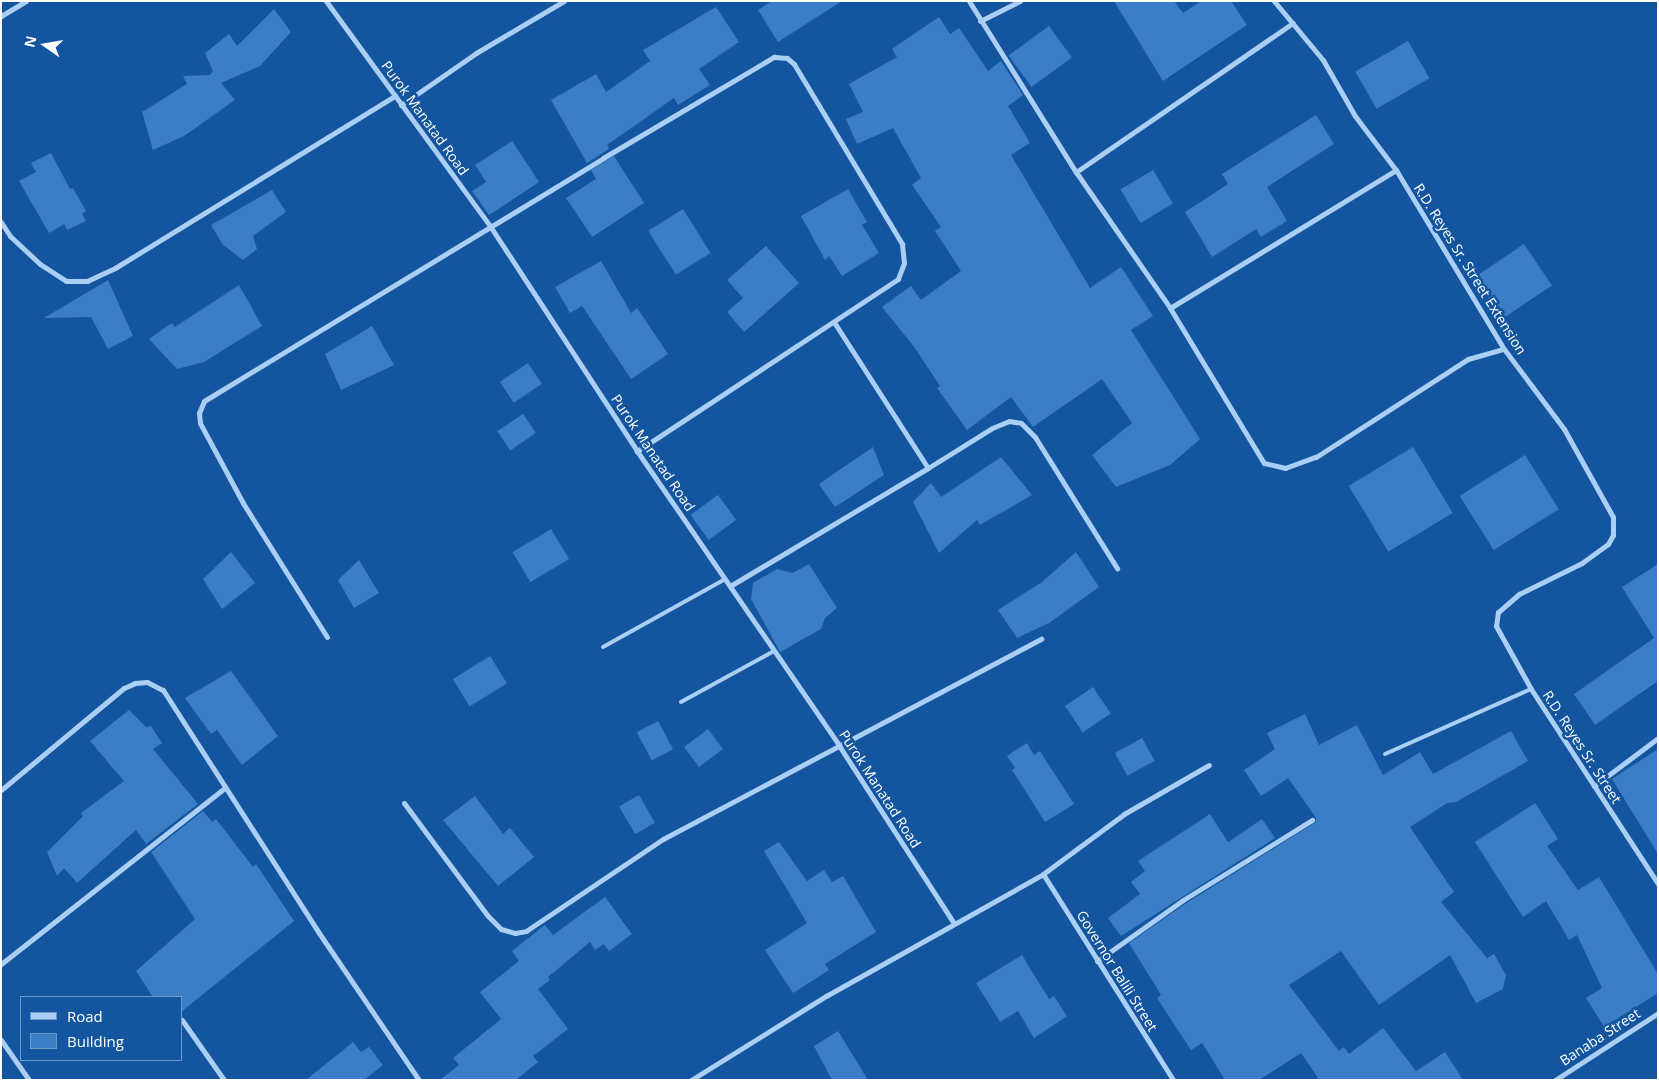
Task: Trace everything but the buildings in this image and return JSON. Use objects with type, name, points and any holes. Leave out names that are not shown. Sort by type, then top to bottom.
[{"type":"street","points":[[1,16],[26,1]]},
{"type":"street","name":"Purok Manatad Road","points":[[326,1],[490,226],[637,451],[838,744],[954,923]]},
{"type":"street","points":[[401,105],[476,53],[564,1]]},
{"type":"street","points":[[969,1],[1076,172],[1170,308],[1260,460],[1275,468],[1295,466],[1316,457],[1468,359],[1504,349]]},
{"type":"street","points":[[980,21],[1020,1]]},
{"type":"street","name":"R.D. Reyes Sr. Street Extension","points":[[1274,1],[1323,60],[1355,116],[1396,170],[1504,349],[1564,429],[1613,517],[1613,535],[1600,551],[1519,594],[1502,607],[1496,618]]},
{"type":"street","points":[[1076,172],[1293,24]]},
{"type":"street","points":[[327,637],[243,503],[200,423],[199,413],[204,401],[490,226],[774,57],[786,58],[794,64],[902,244],[904,263],[898,279],[637,451]]},
{"type":"street","points":[[1,222],[10,236],[40,264],[66,281],[86,281],[115,268],[395,96]]},
{"type":"street","points":[[1170,308],[1396,170]]},
{"type":"street","points":[[834,322],[928,468]]},
{"type":"street","points":[[730,586],[992,428],[1008,421],[1021,422],[1035,437],[1117,568]]},
{"type":"street","name":"R.D. Reyes Sr. Street","points":[[1496,618],[1498,634],[1531,689],[1658,884]]},
{"type":"street","points":[[404,803],[488,916],[501,929],[515,933],[526,931],[663,839],[838,744],[1041,638]]},
{"type":"street","points":[[1,790],[124,688],[135,683],[147,682],[163,690],[225,788],[419,1080]]},
{"type":"street","points":[[1594,786],[1658,738]]},
{"type":"street","points":[[691,1080],[826,996],[1043,874],[1124,814],[1209,765]]},
{"type":"street","points":[[1,964],[225,788]]},
{"type":"street","points":[[1097,961],[1183,900],[1312,820]]},
{"type":"street","name":"Governor Balili Street","points":[[1043,874],[1173,1080]]},
{"type":"street","name":"Banaba Street","points":[[1555,1080],[1658,1013]]},
{"type":"street","points":[[182,1020],[224,1080]]},
{"type":"street","points":[[1,1040],[29,1080]]},
{"type":"lane","points":[[602,647],[725,579]]},
{"type":"lane","points":[[681,702],[774,651]]},
{"type":"lane","points":[[1385,754],[1531,689]]}]
